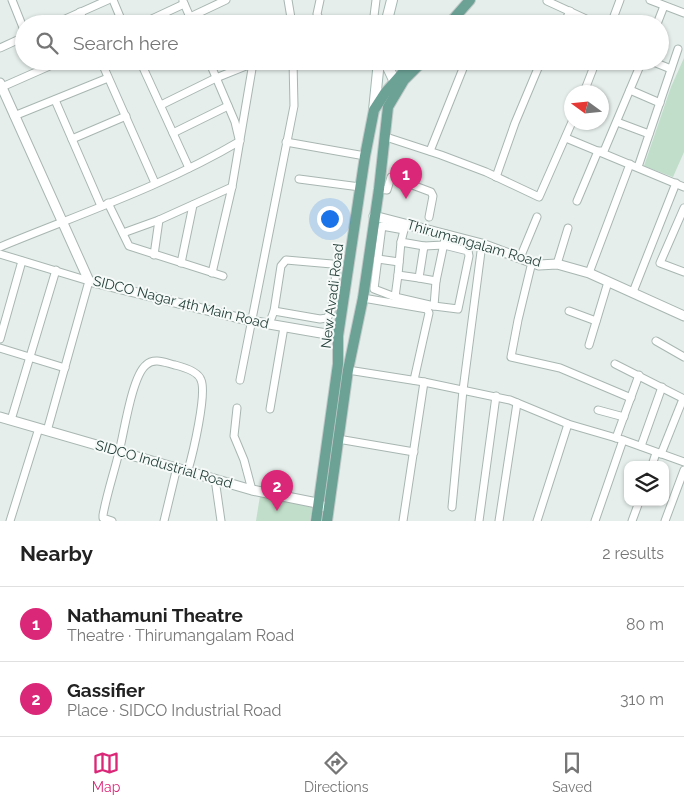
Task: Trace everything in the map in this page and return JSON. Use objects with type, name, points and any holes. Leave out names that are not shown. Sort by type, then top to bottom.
[{"type":"main road","points":[[388,15],[392,0]]},
{"type":"main road","points":[[457,15],[470,0]]},
{"type":"main road","points":[[465,15],[478,0]]},
{"type":"main road","points":[[378,70],[376,106],[388,108]]},
{"type":"main road","points":[[390,70],[398,85]]},
{"type":"main road","name":"New Avadi Road","points":[[327,521],[348,370],[363,298],[386,137],[388,108],[398,85],[407,70]]},
{"type":"main road","name":"New Avadi Road","points":[[316,521],[317,503],[338,364],[339,294],[365,156],[376,106],[385,93],[398,85],[414,70]]},
{"type":"street","points":[[13,0],[18,15]]},
{"type":"street","points":[[74,15],[108,0]]},
{"type":"street","points":[[113,0],[119,15]]},
{"type":"street","points":[[201,15],[223,0]]},
{"type":"street","points":[[288,0],[290,15]]},
{"type":"street","points":[[318,15],[320,0]]},
{"type":"street","points":[[374,15],[376,0]]},
{"type":"street","points":[[614,15],[620,0]]},
{"type":"street","points":[[650,0],[684,13]]},
{"type":"street","points":[[662,15],[673,0]]},
{"type":"street","points":[[547,1],[578,15]]},
{"type":"street","points":[[159,15],[183,2],[189,15]]},
{"type":"street","points":[[568,15],[570,11]]},
{"type":"street","points":[[0,48],[15,41]]},
{"type":"street","points":[[638,167],[678,49]]},
{"type":"street","points":[[1,85],[41,70]]},
{"type":"street","points":[[105,70],[156,183]]},
{"type":"street","points":[[144,70],[189,168]]},
{"type":"street","points":[[213,70],[236,122],[240,141]]},
{"type":"street","points":[[160,105],[236,70]]},
{"type":"street","points":[[212,273],[232,187],[253,70]]},
{"type":"street","points":[[240,380],[294,106],[293,70]]},
{"type":"street","points":[[430,151],[462,70]]},
{"type":"street","points":[[496,177],[515,123],[537,70]]},
{"type":"street","points":[[587,85],[593,70]]},
{"type":"street","points":[[598,151],[604,151],[638,70]]},
{"type":"street","points":[[14,116],[108,78]]},
{"type":"street","name":"SIDCO Nagar 4th Main Road","points":[[1,85],[89,281],[251,321],[338,336]]},
{"type":"street","points":[[630,90],[660,103]]},
{"type":"street","points":[[55,100],[72,139],[129,246],[223,276]]},
{"type":"street","points":[[172,132],[228,106]]},
{"type":"street","points":[[72,139],[126,116]]},
{"type":"street","points":[[616,122],[649,134]]},
{"type":"street","points":[[386,137],[430,151],[496,177],[539,197],[569,130]]},
{"type":"street","points":[[566,138],[684,187]]},
{"type":"street","points":[[0,247],[156,183],[240,141]]},
{"type":"street","points":[[286,142],[365,156]]},
{"type":"street","points":[[577,201],[598,151]]},
{"type":"street","points":[[589,274],[630,164]]},
{"type":"street","points":[[379,189],[387,190],[390,178],[431,192],[433,196],[429,217]]},
{"type":"street","points":[[299,179],[360,187]]},
{"type":"street","points":[[633,292],[676,183]]},
{"type":"street","points":[[123,233],[159,220],[232,187]]},
{"type":"street","points":[[181,263],[193,205]]},
{"type":"street","points":[[684,208],[660,263],[684,272]]},
{"type":"street","name":"Thirumangalam Road","points":[[374,216],[405,227],[446,234],[482,244],[540,265],[557,264],[589,274],[684,316]]},
{"type":"street","points":[[520,258],[536,217]]},
{"type":"street","points":[[154,255],[159,220]]},
{"type":"street","points":[[395,297],[401,242],[405,227],[382,226],[374,289],[395,297],[434,306],[458,309],[469,256],[468,251],[444,245],[424,246],[401,242]]},
{"type":"street","points":[[557,264],[568,228]]},
{"type":"street","points":[[434,306],[436,281],[446,234]]},
{"type":"street","points":[[452,507],[463,390],[482,244]]},
{"type":"street","points":[[419,278],[424,246]]},
{"type":"street","points":[[0,254],[89,281],[65,368],[10,521]]},
{"type":"street","points":[[378,259],[399,262]]},
{"type":"street","points":[[269,324],[274,311],[282,266],[286,260],[332,264],[336,270],[339,294],[332,312],[327,318],[320,319],[274,311]]},
{"type":"street","points":[[0,339],[22,261]]},
{"type":"street","points":[[532,262],[511,357],[560,368],[631,398]]},
{"type":"street","points":[[3,420],[29,356],[56,270]]},
{"type":"street","points":[[398,275],[436,281]]},
{"type":"street","points":[[590,345],[608,282]]},
{"type":"street","points":[[363,298],[427,308],[429,313],[414,380]]},
{"type":"street","points":[[569,311],[596,321]]},
{"type":"street","points":[[270,410],[284,327]]},
{"type":"street","points":[[656,342],[684,357]]},
{"type":"street","points":[[0,348],[65,368]]},
{"type":"street","points":[[112,521],[103,518],[130,403],[138,376],[146,364],[157,360],[197,374],[201,380],[202,390],[195,445],[188,470]]},
{"type":"street","points":[[615,364],[683,399],[655,461]]},
{"type":"street","points":[[348,370],[414,380],[496,396],[517,402],[568,424],[641,446],[684,462]]},
{"type":"street","points":[[595,521],[624,418],[639,375]]},
{"type":"street","points":[[403,521],[424,382]]},
{"type":"street","points":[[641,446],[662,387]]},
{"type":"street","points":[[479,521],[496,396]]},
{"type":"street","points":[[498,521],[517,402]]},
{"type":"street","points":[[237,408],[234,436],[244,460],[252,490]]},
{"type":"street","points":[[598,410],[624,418]]},
{"type":"street","name":"SIDCO Industrial Road","points":[[3,420],[43,429],[252,490],[317,503],[328,509]]},
{"type":"street","points":[[537,521],[568,424]]},
{"type":"street","points":[[338,439],[414,452]]},
{"type":"street","points":[[164,521],[177,467]]},
{"type":"street","points":[[665,521],[684,470]]},
{"type":"street","points":[[215,479],[221,521]]},
{"type":"street","points":[[632,521],[638,506]]},
{"type":"green space","points":[[684,58],[684,152],[673,177],[644,166],[671,87]]},
{"type":"green space","points":[[260,496],[312,507],[310,521],[256,521]]},
{"type":"place","name":"Nathamuni Theatre","points":[[406,199]]},
{"type":"place","name":"Gassifier","points":[[277,511]]}]
